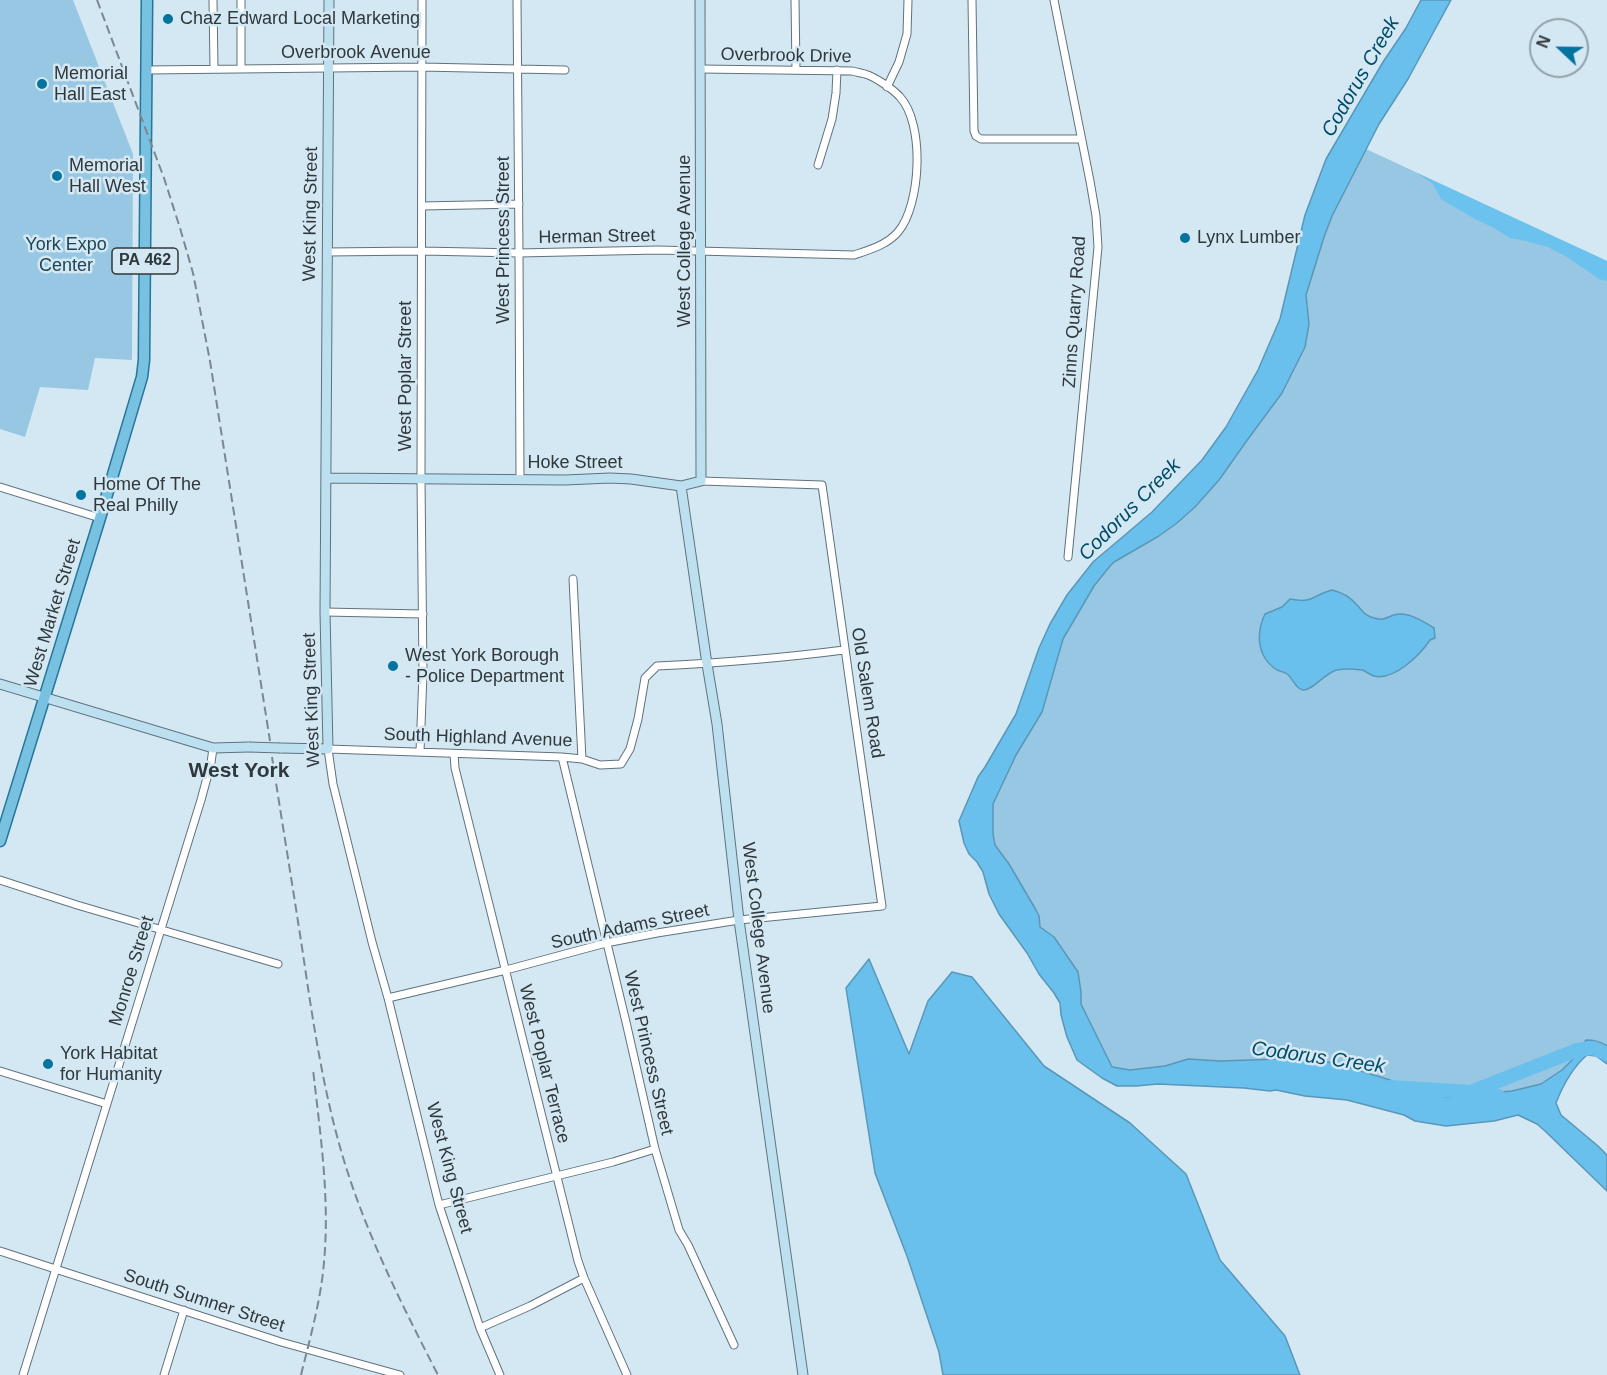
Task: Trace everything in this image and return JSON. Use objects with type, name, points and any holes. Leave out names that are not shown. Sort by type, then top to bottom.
[{"type":"main road","name":"West Market Street","points":[[0,841],[139,390],[143,369],[147,0]]},
{"type":"street","points":[[213,0],[214,69]]},
{"type":"street","points":[[241,0],[241,69]]},
{"type":"street","name":"West King Street","points":[[329,0],[326,478],[328,749],[333,784],[439,1205],[480,1328],[500,1375]]},
{"type":"street","name":"West Poplar Street","points":[[420,752],[423,614],[422,0]]},
{"type":"street","name":"West Princess Street","points":[[517,0],[520,480]]},
{"type":"street","name":"West College Avenue","points":[[700,0],[701,481]]},
{"type":"street","points":[[795,0],[796,70]]},
{"type":"street","points":[[887,87],[899,62],[907,34],[908,0]]},
{"type":"street","points":[[972,0],[974,131],[978,137],[981,139],[1081,139]]},
{"type":"street","name":"Zinns Quarry Road","points":[[1054,0],[1096,216],[1098,247],[1068,557]]},
{"type":"street","name":"Overbrook Avenue","points":[[147,70],[379,67],[565,70]]},
{"type":"street","name":"Overbrook Drive","points":[[701,69],[837,70],[866,74],[901,98],[913,126],[917,159],[913,200],[897,232]]},
{"type":"street","points":[[818,165],[832,119],[837,70]]},
{"type":"street","points":[[422,206],[519,204]]},
{"type":"street","name":"Herman Street","points":[[327,252],[519,253],[658,250],[854,255],[887,241],[897,232]]},
{"type":"street","name":"Hoke Street","points":[[326,478],[520,480],[610,478],[681,486],[701,481],[822,485]]},
{"type":"street","name":"Old Salem Road","points":[[822,485],[882,906]]},
{"type":"street","name":"West College Avenue","points":[[681,486],[706,664],[717,724],[739,920],[803,1375]]},
{"type":"street","points":[[0,487],[100,518]]},
{"type":"street","points":[[573,579],[582,759]]},
{"type":"street","points":[[326,612],[423,614]]},
{"type":"street","name":"South Highland Avenue","points":[[0,684],[213,748],[328,749],[562,757],[582,759],[600,765],[621,764],[630,749],[645,678],[657,666],[779,658],[844,650]]},
{"type":"street","name":"Monroe Street","points":[[23,1375],[201,800],[213,748]]},
{"type":"street","name":"West Poplar Terrace","points":[[454,754],[455,768],[578,1261],[627,1375]]},
{"type":"street","name":"West Princess Street","points":[[562,757],[655,1149],[679,1230],[734,1345]]},
{"type":"street","points":[[0,880],[77,906],[278,964]]},
{"type":"street","name":"South Adams Street","points":[[388,998],[606,943],[657,933],[739,920],[882,906]]},
{"type":"street","points":[[0,1071],[107,1104]]},
{"type":"street","points":[[439,1205],[613,1162],[655,1149]]},
{"type":"street","name":"South Sumner Street","points":[[0,1251],[281,1342],[400,1375]]},
{"type":"street","points":[[480,1328],[530,1306],[584,1278]]},
{"type":"street","points":[[164,1375],[184,1310]]},
{"type":"green space","name":"York Expo Center","points":[[0,0],[73,0],[133,154],[132,360],[95,358],[88,390],[40,387],[25,437],[0,429]]},
{"type":"green space","points":[[1366,149],[1607,261],[1607,1046],[1586,1040],[1577,1055],[1562,1070],[1541,1084],[1512,1091],[1449,1097],[1420,1094],[1390,1080],[1310,1058],[1220,1061],[1188,1059],[1165,1066],[1130,1070],[1112,1067],[1081,1003],[1081,992],[1054,937],[1040,927],[1036,910],[995,845],[993,834],[993,804],[1016,755],[1042,712],[1063,639],[1094,586],[1114,562],[1159,537],[1195,507],[1219,480],[1282,393],[1302,352],[1309,324],[1306,295],[1324,237],[1332,216]]},
{"type":"shaded area","points":[[1421,0],[1451,0],[1408,79],[1379,124],[1332,216],[1306,295],[1309,324],[1305,347],[1282,393],[1219,480],[1195,507],[1159,536],[1114,562],[1094,586],[1063,639],[1042,712],[1016,755],[993,804],[993,834],[995,845],[1036,910],[1040,927],[1054,937],[1078,972],[1081,1004],[1112,1067],[1130,1070],[1165,1066],[1188,1059],[1220,1061],[1310,1058],[1390,1080],[1420,1094],[1449,1097],[1512,1091],[1541,1084],[1562,1070],[1577,1055],[1586,1040],[1597,1042],[1607,1046],[1607,1064],[1596,1056],[1587,1055],[1568,1077],[1556,1103],[1561,1115],[1607,1155],[1607,1191],[1537,1124],[1518,1115],[1494,1121],[1446,1126],[1415,1121],[1404,1115],[1347,1100],[1305,1096],[1276,1090],[1158,1084],[1117,1086],[1102,1078],[1077,1060],[1067,1037],[1060,1003],[999,914],[989,894],[983,872],[969,854],[964,843],[959,821],[978,777],[1016,714],[1039,648],[1067,595],[1093,562],[1152,512],[1202,460],[1226,427],[1258,370],[1280,319],[1305,215],[1326,159]]},
{"type":"shaded area","points":[[1417,173],[1607,261],[1607,281],[1599,279],[1548,247],[1510,238],[1473,218],[1441,199],[1433,184]]},
{"type":"shaded area","points":[[1332,590],[1355,602],[1365,614],[1371,617],[1381,619],[1404,614],[1420,620],[1434,628],[1435,638],[1430,640],[1406,666],[1390,675],[1382,677],[1362,670],[1340,669],[1330,673],[1306,690],[1300,689],[1289,676],[1274,668],[1264,657],[1259,636],[1262,621],[1265,614],[1282,607],[1290,599],[1309,600]]},
{"type":"shaded area","points":[[869,959],[909,1054],[928,1001],[952,972],[972,977],[1044,1066],[1130,1123],[1186,1174],[1220,1260],[1285,1336],[1300,1375],[943,1375],[939,1352],[907,1256],[875,1173],[846,988]]},
{"type":"waterway","name":"Codorus Creek","points":[[1473,1091],[1577,1050],[1593,1048],[1607,1054]]},
{"type":"waterway","name":"Codorus Creek","points":[[1391,1087],[1498,1096]]},
{"type":"railway","points":[[97,0],[164,178],[193,273],[210,361],[270,741]]},
{"type":"railway","points":[[272,757],[315,1030],[335,1130],[351,1183],[373,1239],[397,1294],[438,1375]]},
{"type":"railway","points":[[301,1375],[315,1319],[326,1238],[323,1165],[313,1069]]},
{"type":"place","name":"Chaz Edward Local Marketing","points":[[168,19]]},
{"type":"place","name":"Memorial Hall East","points":[[42,84]]},
{"type":"place","name":"Memorial Hall West","points":[[57,176]]},
{"type":"place","name":"Lynx Lumber","points":[[1185,238]]},
{"type":"place","name":"Home Of The Real Philly","points":[[81,495]]},
{"type":"place","name":"West York Borough - Police Department","points":[[393,666]]},
{"type":"place","name":"York Habitat for Humanity","points":[[48,1064]]},
{"type":"district","name":"West York","points":[[239,771]]}]
